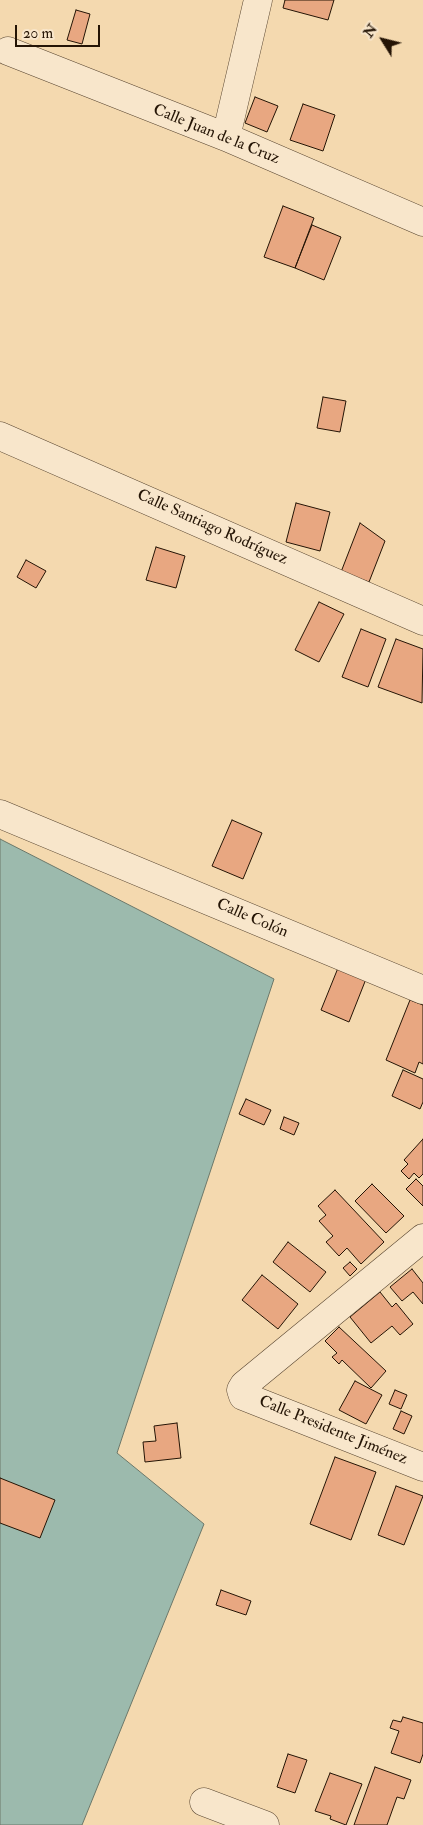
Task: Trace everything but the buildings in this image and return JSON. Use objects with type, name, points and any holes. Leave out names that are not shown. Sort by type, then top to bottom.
[{"type":"street","points":[[226,137],[258,0]]},
{"type":"street","name":"Calle Juan de la Cruz","points":[[8,51],[226,137],[423,222]]},
{"type":"street","name":"Calle Santiago Rodríguez","points":[[0,436],[423,621]]},
{"type":"street","name":"Calle Colón","points":[[0,814],[423,990]]},
{"type":"street","name":"Calle Presidente Jiménez","points":[[423,1238],[244,1384],[241,1390],[243,1396],[423,1467]]},
{"type":"street","points":[[204,1802],[265,1825]]},
{"type":"shaded area","points":[[0,839],[274,979],[117,1453],[204,1524],[82,1825],[0,1825]]}]
